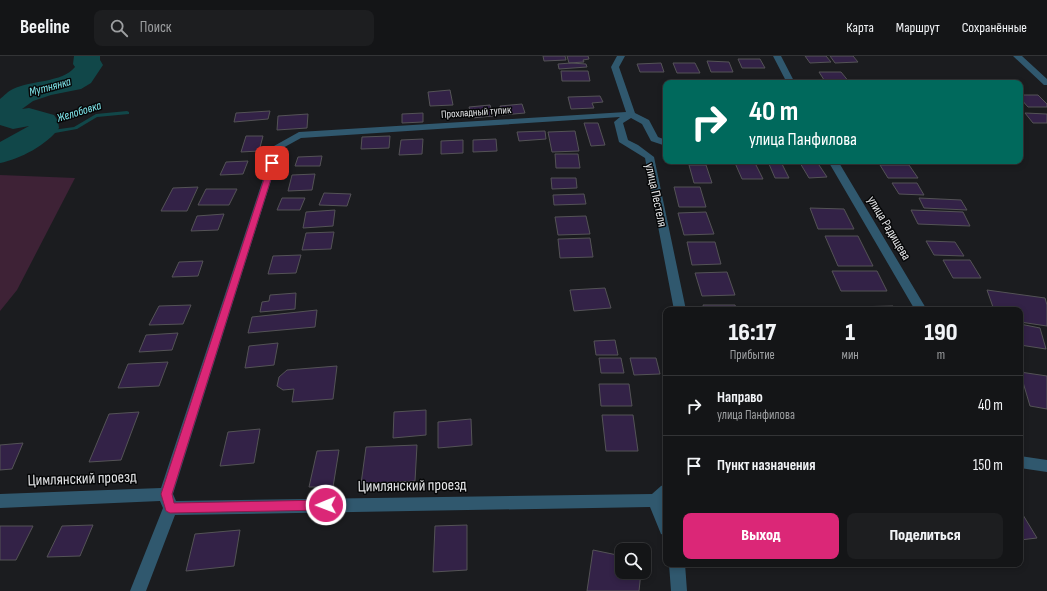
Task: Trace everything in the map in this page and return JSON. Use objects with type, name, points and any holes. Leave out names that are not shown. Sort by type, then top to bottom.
[{"type":"street","points":[[621,56],[615,67],[631,114],[646,122],[652,143],[649,157]]},
{"type":"street","points":[[777,56],[789,80]]},
{"type":"street","points":[[1017,56],[1047,83]]},
{"type":"street","name":"улица Пестеля","points":[[631,114],[618,122],[624,142],[635,147],[649,157],[679,307]]},
{"type":"street","name":"Прохладный тупик","points":[[168,501],[277,148],[299,135],[631,114]]},
{"type":"street","points":[[652,143],[663,146]]},
{"type":"street","points":[[635,147],[652,143],[663,143]]},
{"type":"street","name":"улица Радищева","points":[[835,164],[920,307]]},
{"type":"street","points":[[1023,462],[1047,466]]},
{"type":"street","points":[[660,495],[663,512]]},
{"type":"street","name":"Цимлянский проезд","points":[[0,501],[168,501],[660,495]]},
{"type":"street","points":[[138,591],[168,501]]},
{"type":"street","points":[[677,567],[679,591]]},
{"type":"shaded area","points":[[0,175],[75,178],[17,290],[0,311]]},
{"type":"building","points":[[543,56],[565,56],[566,60],[544,61]]},
{"type":"building","points":[[567,56],[588,56],[589,59],[583,60],[584,62],[569,63]]},
{"type":"building","points":[[805,56],[826,56],[831,62],[810,63]]},
{"type":"building","points":[[830,56],[853,56],[858,62],[835,63]]},
{"type":"building","points":[[738,59],[760,59],[765,68],[742,68]]},
{"type":"building","points":[[707,61],[729,62],[733,72],[711,72]]},
{"type":"building","points":[[661,63],[664,72],[640,72],[637,64]]},
{"type":"building","points":[[673,63],[695,63],[700,73],[677,73]]},
{"type":"building","points":[[558,64],[586,64],[587,67],[559,69]]},
{"type":"building","points":[[561,71],[588,71],[590,81],[562,81]]},
{"type":"building","points":[[819,72],[841,72],[848,80],[824,80]]},
{"type":"building","points":[[450,90],[453,105],[430,106],[428,92]]},
{"type":"building","points":[[1023,95],[1038,95],[1047,104],[1047,107],[1028,107],[1023,101]]},
{"type":"building","points":[[600,96],[603,102],[592,103],[594,108],[571,109],[568,97]]},
{"type":"building","points":[[522,104],[525,113],[502,115],[500,106]]},
{"type":"building","points":[[490,105],[493,116],[472,118],[469,107]]},
{"type":"building","points":[[270,111],[268,119],[234,122],[236,113]]},
{"type":"building","points":[[423,113],[423,122],[402,123],[402,114]]},
{"type":"building","points":[[1025,113],[1047,114],[1047,123],[1033,123]]},
{"type":"building","points":[[308,114],[307,128],[277,130],[278,116]]},
{"type":"building","points":[[584,123],[598,123],[605,145],[591,146]]},
{"type":"building","points":[[545,131],[546,139],[519,141],[517,132]]},
{"type":"building","points":[[575,131],[579,151],[552,152],[548,132]]},
{"type":"building","points":[[246,136],[263,136],[259,151],[241,152]]},
{"type":"building","points":[[390,136],[389,148],[361,149],[362,137]]},
{"type":"building","points":[[423,139],[422,154],[399,155],[401,140]]},
{"type":"building","points":[[496,139],[497,151],[473,152],[473,140]]},
{"type":"building","points":[[463,140],[463,153],[441,154],[441,141]]},
{"type":"building","points":[[555,154],[578,154],[580,168],[556,168]]},
{"type":"building","points":[[322,156],[320,166],[295,166],[298,157]]},
{"type":"building","points":[[248,161],[243,174],[220,175],[226,162]]},
{"type":"building","points":[[735,164],[756,164],[763,179],[742,179]]},
{"type":"building","points":[[769,164],[782,164],[789,178],[775,178]]},
{"type":"building","points":[[801,164],[818,164],[827,177],[809,178]]},
{"type":"building","points":[[689,165],[706,165],[712,183],[694,183]]},
{"type":"building","points":[[880,165],[909,165],[918,178],[888,178]]},
{"type":"building","points":[[315,174],[312,190],[288,191],[292,175]]},
{"type":"building","points":[[551,178],[576,178],[577,188],[552,189]]},
{"type":"building","points":[[892,183],[917,183],[924,195],[899,194]]},
{"type":"building","points":[[198,187],[187,211],[161,211],[173,188]]},
{"type":"building","points":[[674,187],[700,187],[706,207],[679,207]]},
{"type":"building","points":[[206,189],[237,189],[229,205],[198,205]]},
{"type":"building","points":[[324,193],[351,194],[347,206],[319,205]]},
{"type":"building","points":[[584,194],[586,204],[554,205],[553,195]]},
{"type":"building","points":[[282,198],[305,198],[300,210],[277,210]]},
{"type":"building","points":[[919,198],[961,200],[967,210],[924,208]]},
{"type":"building","points":[[810,208],[844,209],[854,229],[818,229]]},
{"type":"building","points":[[335,210],[333,226],[303,228],[306,212]]},
{"type":"building","points":[[911,210],[963,212],[970,226],[918,224]]},
{"type":"building","points":[[706,212],[714,234],[684,235],[678,213]]},
{"type":"building","points":[[224,214],[218,230],[191,231],[197,216]]},
{"type":"building","points":[[586,216],[590,234],[558,235],[555,217]]},
{"type":"building","points":[[334,232],[331,249],[302,250],[306,233]]},
{"type":"building","points":[[825,236],[858,236],[873,266],[838,266]]},
{"type":"building","points":[[590,238],[593,257],[560,258],[558,239]]},
{"type":"building","points":[[926,241],[955,242],[964,256],[934,255]]},
{"type":"building","points":[[687,242],[715,242],[721,264],[692,265]]},
{"type":"building","points":[[301,255],[296,273],[268,274],[273,256]]},
{"type":"building","points":[[943,260],[970,260],[981,278],[953,278]]},
{"type":"building","points":[[203,261],[198,276],[172,277],[179,262]]},
{"type":"building","points":[[832,271],[877,271],[887,291],[841,291]]},
{"type":"building","points":[[727,272],[735,295],[702,296],[695,273]]},
{"type":"building","points":[[605,288],[611,308],[574,311],[570,290]]},
{"type":"building","points":[[987,290],[1045,298],[1047,305],[1047,326],[1023,322],[1023,307],[993,307]]},
{"type":"building","points":[[296,293],[295,309],[260,312],[262,302],[269,301],[270,295]]},
{"type":"building","points":[[191,305],[183,324],[149,325],[159,306]]},
{"type":"building","points":[[703,305],[735,305],[736,307],[703,307]]},
{"type":"building","points":[[893,306],[894,307],[852,307]]},
{"type":"building","points":[[317,310],[315,327],[248,333],[252,317]]},
{"type":"building","points":[[1023,325],[1040,328],[1046,349],[1023,345]]},
{"type":"building","points":[[178,333],[172,350],[139,352],[146,335]]},
{"type":"building","points":[[615,340],[618,355],[596,355],[594,341]]},
{"type":"building","points":[[278,343],[274,365],[245,368],[249,346]]},
{"type":"building","points":[[599,358],[621,358],[624,373],[601,373]]},
{"type":"building","points":[[630,358],[656,358],[660,374],[634,375]]},
{"type":"building","points":[[168,362],[159,386],[118,388],[128,364]]},
{"type":"building","points":[[337,366],[333,399],[292,402],[294,389],[283,390],[277,386],[279,377],[287,370]]},
{"type":"building","points":[[1023,372],[1047,376],[1047,409],[1030,406],[1023,382]]},
{"type":"building","points":[[599,384],[629,384],[632,406],[601,406]]},
{"type":"building","points":[[426,410],[426,435],[393,438],[394,412]]},
{"type":"building","points":[[139,412],[121,460],[89,462],[109,414]]},
{"type":"building","points":[[602,415],[633,415],[638,451],[606,451]]},
{"type":"building","points":[[471,419],[472,445],[438,448],[438,422]]},
{"type":"building","points":[[260,429],[254,463],[220,466],[228,432]]},
{"type":"building","points":[[23,443],[12,469],[0,470],[0,445]]},
{"type":"building","points":[[417,445],[415,481],[361,484],[366,447]]},
{"type":"building","points":[[339,450],[333,487],[309,487],[317,451]]},
{"type":"building","points":[[1023,515],[1037,538],[1023,540]]},
{"type":"building","points":[[93,525],[80,556],[47,557],[62,526]]},
{"type":"building","points":[[467,525],[467,570],[433,572],[435,526]]},
{"type":"building","points":[[0,526],[33,526],[16,560],[0,560]]},
{"type":"building","points":[[240,530],[234,566],[186,571],[195,534]]},
{"type":"building","points":[[593,550],[615,555],[615,579],[640,579],[639,591],[587,591]]},
{"type":"waterway","name":"Мутнянка","points":[[0,154],[38,134],[44,128],[43,121],[29,117],[13,120],[5,116],[6,108],[23,95],[45,88],[71,83],[81,77],[90,65],[86,64],[87,56]]},
{"type":"waterway","name":"Желобовка","points":[[38,134],[75,128],[96,116],[127,113]]},
{"type":"route","points":[[272,163],[166,494],[170,508],[326,505]]}]
